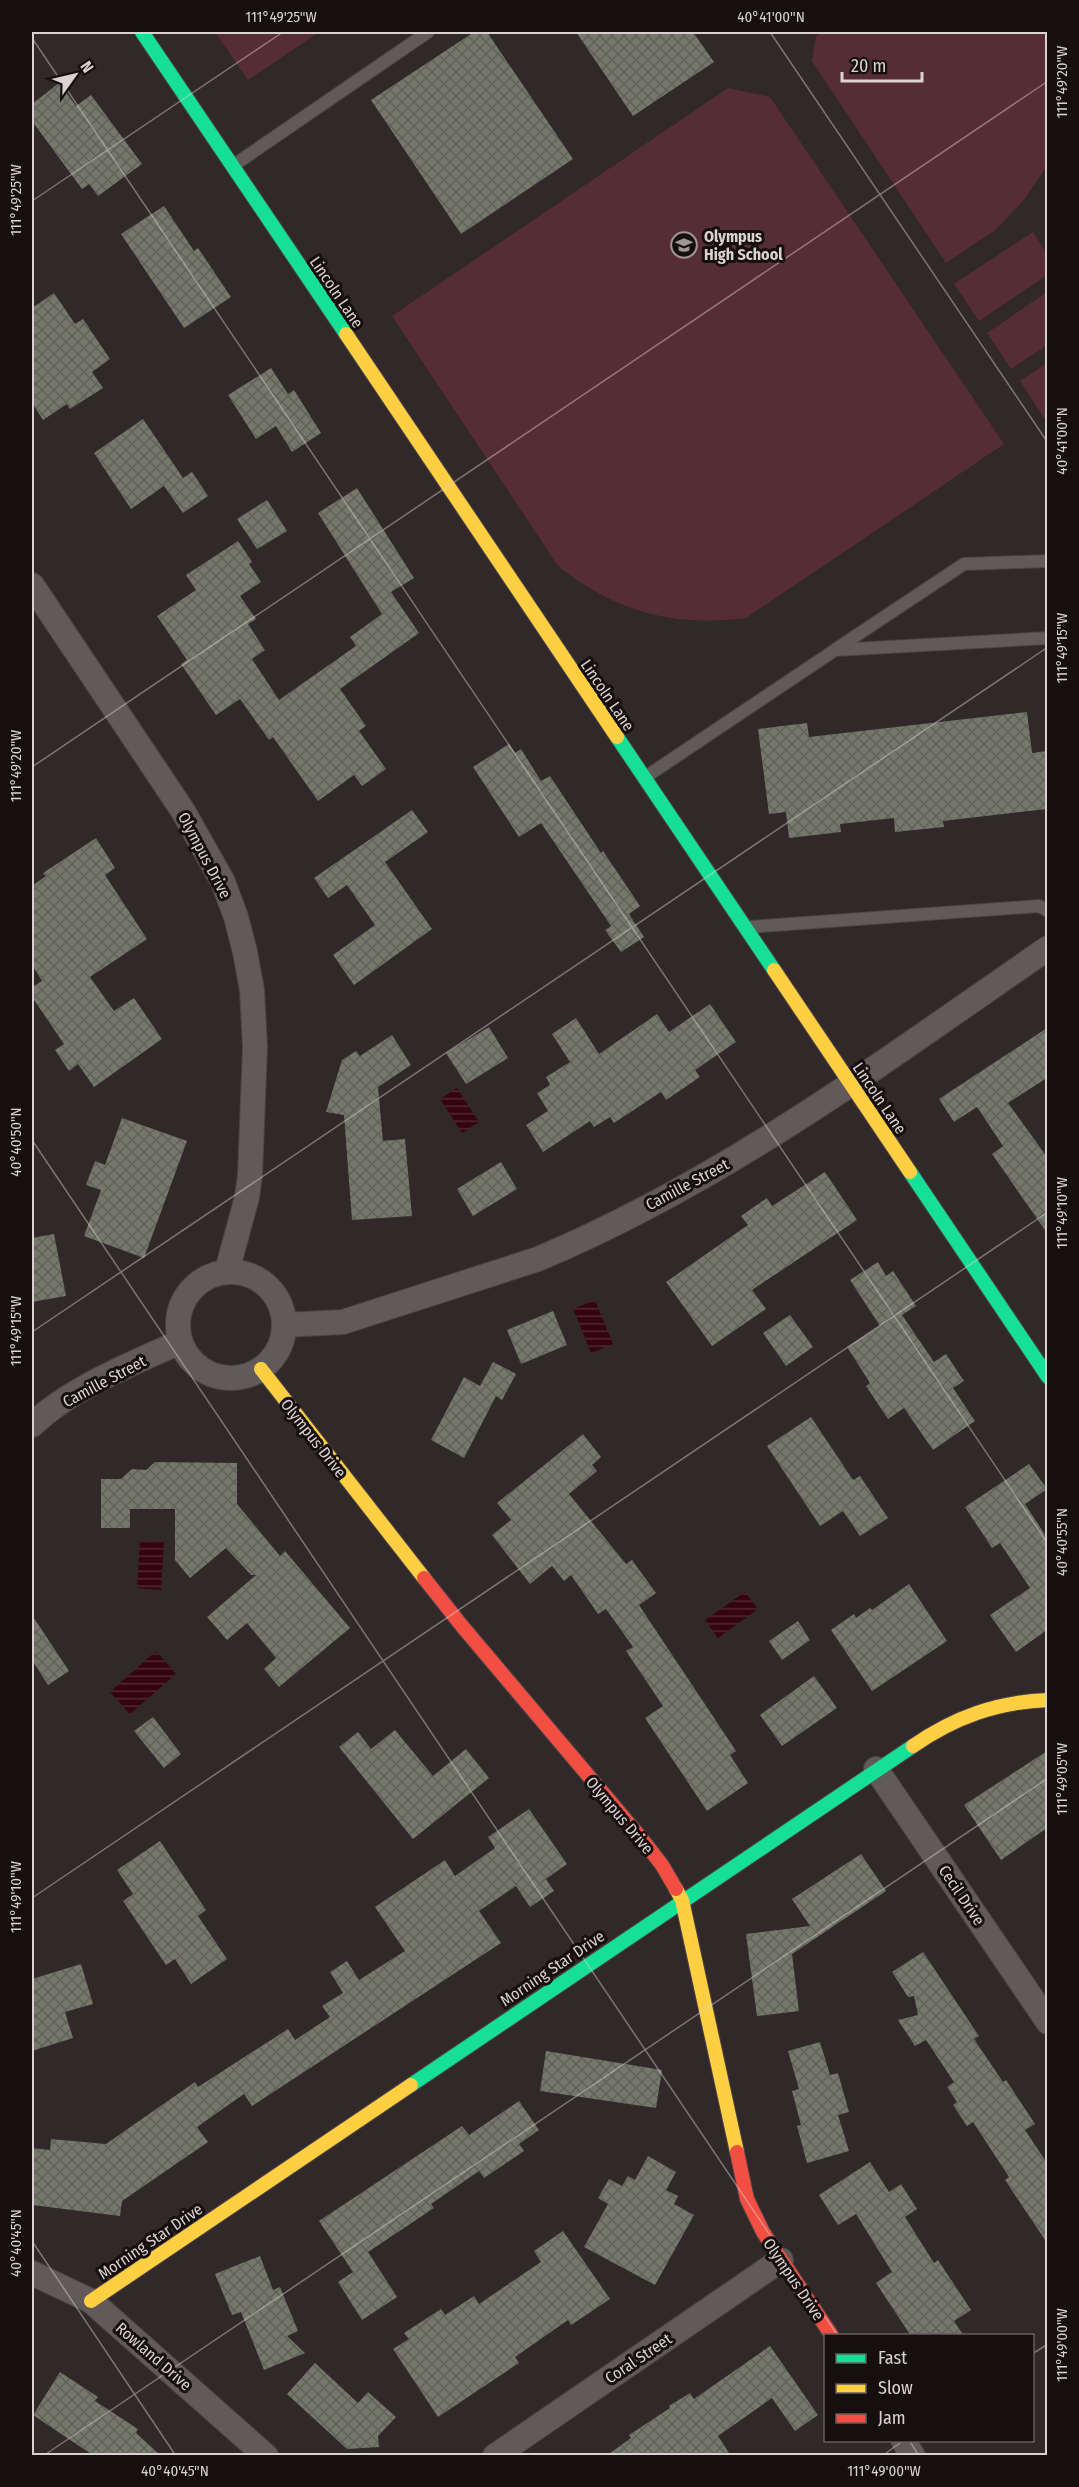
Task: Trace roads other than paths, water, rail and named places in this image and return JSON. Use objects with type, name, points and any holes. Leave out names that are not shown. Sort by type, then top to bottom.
[{"type":"street","name":"Lincoln Lane","points":[[142,32],[1047,1377]]},
{"type":"street","name":"Olympus Drive","points":[[32,585],[183,811],[223,882],[236,917],[252,990],[255,1047],[250,1175],[227,1272]]},
{"type":"street","name":"Camille Street","points":[[284,1325],[343,1322],[538,1259],[567,1247],[730,1162],[850,1084],[1047,948]]},
{"type":"street","points":[[227,1272],[244,1273],[267,1286],[281,1307],[284,1325],[282,1342],[273,1357],[261,1370],[246,1376],[230,1378],[214,1375],[199,1368],[188,1356],[180,1342],[177,1326],[179,1310],[186,1295],[197,1283],[211,1275],[227,1272]]},
{"type":"street","name":"Camille Street","points":[[33,1423],[73,1395],[119,1370],[180,1342]]},
{"type":"street","name":"Olympus Drive","points":[[261,1370],[462,1626],[641,1838],[682,1899],[747,2199],[763,2232],[831,2334]]},
{"type":"street","name":"Morning Star Drive","points":[[91,2301],[682,1899],[941,1726],[965,1716],[1011,1703],[1047,1700]]},
{"type":"street","name":"Cecil Drive","points":[[876,1768],[1047,2022]]},
{"type":"street","name":"Coral Street","points":[[495,2456],[781,2260]]},
{"type":"street","name":"Rowland Drive","points":[[32,2273],[91,2301],[266,2456]]},
{"type":"street","points":[[904,2442],[913,2456]]},
{"type":"lane","points":[[232,166],[428,32]]},
{"type":"lane","points":[[645,778],[964,564],[1047,561]]},
{"type":"lane","points":[[835,650],[1047,638]]},
{"type":"lane","points":[[745,927],[1039,906],[1047,911]]},
{"type":"place","name":"Olympus High School","points":[[684,245]]}]
